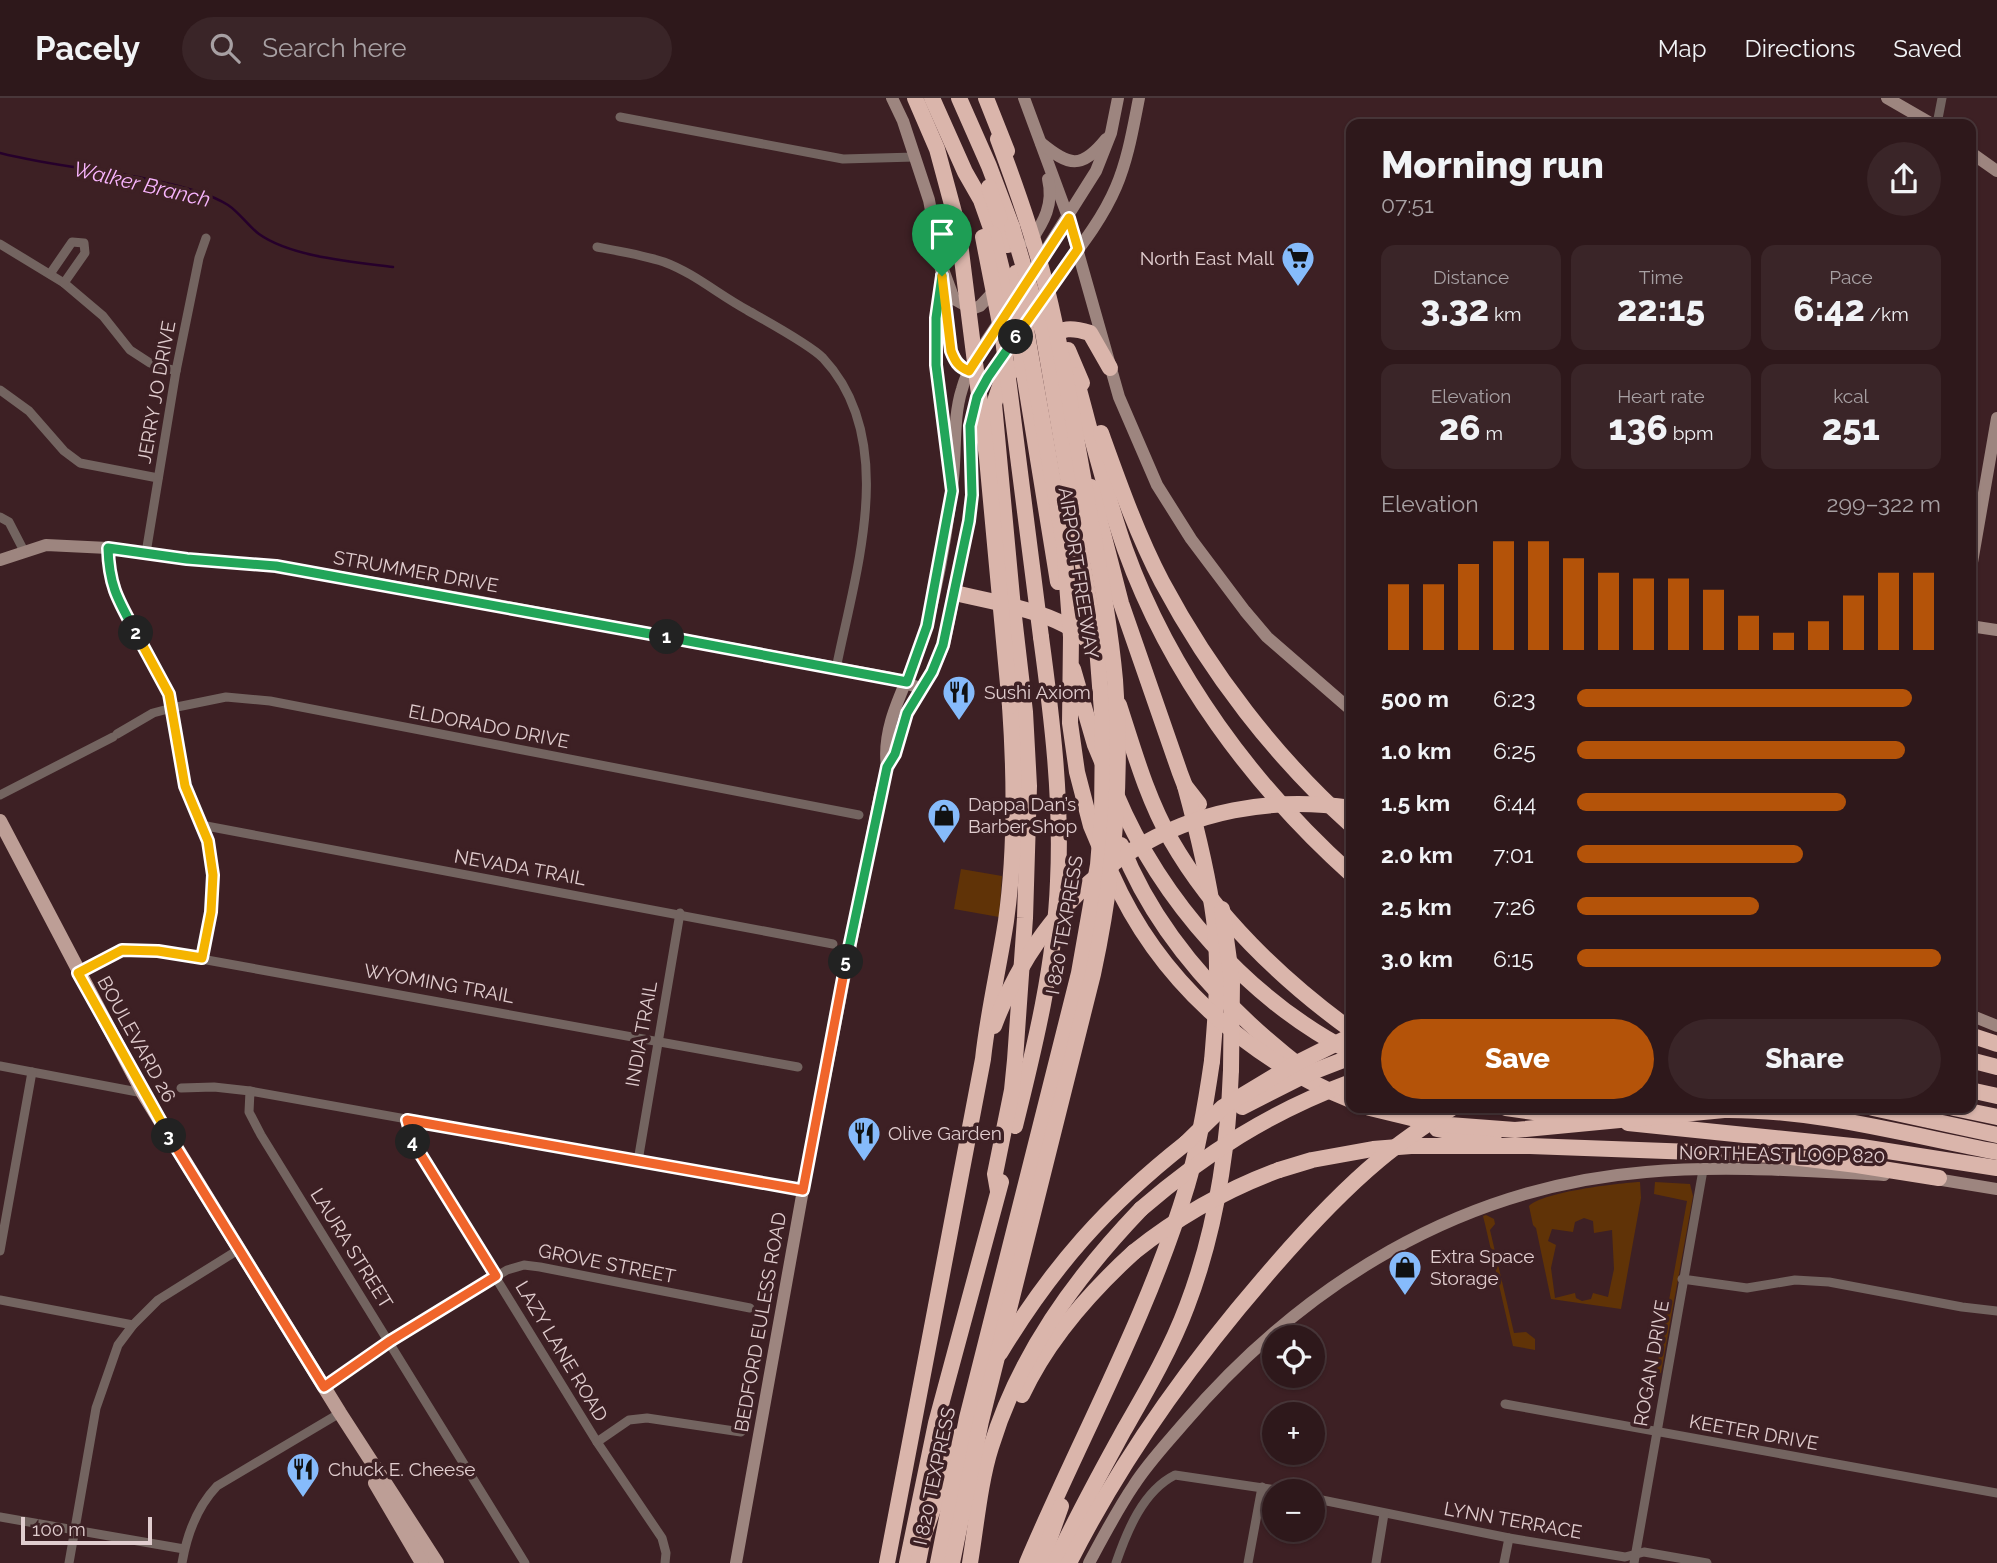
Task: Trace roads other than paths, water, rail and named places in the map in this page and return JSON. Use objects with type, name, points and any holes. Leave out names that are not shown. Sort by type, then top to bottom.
[{"type":"highway","points":[[887,1563],[983,1059],[1006,920],[1015,792],[1010,706],[987,458],[958,227],[937,149],[915,98]]},
{"type":"highway","points":[[907,1563],[936,1423],[1035,1046],[1048,977],[1058,881],[1058,782],[988,235],[970,198],[965,172],[932,98]]},
{"type":"highway","points":[[959,98],[989,166],[989,187],[1014,262],[1023,302],[1055,481],[1069,597],[1070,723],[1077,772],[1091,826],[1121,895],[1143,933],[1173,974],[1237,1035],[1276,1063],[1306,1080],[1346,1096]]},
{"type":"highway","points":[[983,98],[1023,194],[1068,350],[1140,535],[1161,581],[1218,674],[1301,776],[1346,820]]},
{"type":"highway","points":[[983,98],[1023,205],[1054,320],[1075,375],[1125,549],[1159,628],[1204,705],[1241,757],[1291,816],[1346,869]]},
{"type":"highway","name":"I 820 TEXPRESS","points":[[938,1563],[967,1418],[1079,973],[1098,865],[1102,816],[1104,747],[1101,682],[1077,525],[1043,332],[1012,227],[989,166]]},
{"type":"highway","name":"AIRPORT FREEWAY","points":[[988,235],[1017,330],[1066,643],[1095,745],[1125,815],[1173,895],[1242,975],[1282,1009],[1323,1038],[1346,1050]]},
{"type":"highway","name":"I 820 TEXPRESS","points":[[952,1563],[981,1421],[1093,974],[1109,890],[1117,812],[1117,725],[1111,643],[1054,320]]},
{"type":"highway","points":[[998,1191],[995,1174],[1012,1090],[1028,847],[1029,786],[1025,712],[994,404],[1002,380],[1059,329],[1074,328],[1090,333],[1110,368]]},
{"type":"highway","points":[[1027,1563],[1166,1248],[1198,1144],[1217,1010],[1214,920],[1199,837],[1185,786],[1121,603],[1089,477],[1068,350]]},
{"type":"highway","points":[[955,593],[1052,617],[1082,634],[1095,647],[1105,666],[1157,811],[1188,868],[1210,897],[1267,959],[1346,1029]]},
{"type":"highway","points":[[1095,745],[1101,796],[1127,862],[1180,947],[1233,1009],[1263,1038],[1307,1072],[1346,1095]]},
{"type":"highway","points":[[1055,1563],[1083,1504],[1154,1379],[1186,1308],[1204,1258],[1217,1208],[1226,1145],[1231,1070],[1232,982],[1226,933],[1203,817],[1199,804],[1185,786]]},
{"type":"highway","points":[[983,1059],[1005,999],[1026,957],[1065,905],[1104,869],[1155,839],[1184,826],[1234,811],[1293,804],[1346,808]]},
{"type":"highway","points":[[1186,1143],[1223,1107],[1346,1036]]},
{"type":"highway","points":[[1976,1037],[1997,1044]]},
{"type":"highway","points":[[918,1563],[923,1537],[940,1487],[960,1433],[984,1381],[1052,1274],[1115,1203],[1147,1173],[1186,1143],[1272,1090],[1346,1059]]},
{"type":"highway","points":[[1976,1062],[1997,1067]]},
{"type":"highway","points":[[970,1563],[990,1449],[1024,1366],[1046,1326],[1091,1263],[1141,1209],[1176,1179],[1243,1132],[1283,1110],[1346,1084]]},
{"type":"highway","points":[[1976,1091],[1997,1096]]},
{"type":"highway","points":[[1976,1112],[1997,1116]]},
{"type":"highway","points":[[1387,1113],[1450,1133],[1530,1146]]},
{"type":"highway","points":[[1390,1113],[1436,1124],[1515,1130],[1693,1113]]},
{"type":"highway","points":[[1069,1563],[1124,1466],[1174,1390],[1231,1317],[1291,1247],[1351,1185],[1416,1132],[1444,1113]]},
{"type":"highway","points":[[1539,1113],[1791,1139],[1997,1168]]},
{"type":"highway","points":[[1573,1113],[1578,1119]]},
{"type":"highway","points":[[1788,1113],[1997,1152]]},
{"type":"highway","points":[[1896,1113],[1997,1135]]},
{"type":"highway","points":[[990,1449],[1012,1417],[1035,1370],[1070,1318],[1102,1281],[1134,1252],[1202,1204],[1239,1185],[1312,1160],[1373,1149],[1411,1146],[1530,1146],[1775,1156],[1938,1178]]},
{"type":"highway","points":[[1041,1563],[1081,1442]]},
{"type":"main road","points":[[892,98],[903,121],[929,200],[940,259],[951,351],[961,368],[988,377]]},
{"type":"main road","points":[[1024,98],[1069,218],[1074,254],[1110,368],[1137,442],[1157,485],[1191,539],[1267,637],[1346,706]]},
{"type":"main road","points":[[887,767],[885,752],[890,724],[927,626],[936,583],[952,491],[959,402],[969,371],[1069,218],[1096,171],[1111,133],[1118,98]]},
{"type":"main road","name":"BEDFORD EULESS ROAD","points":[[736,1563],[803,1190],[887,767],[895,754],[907,713],[932,672],[943,645],[955,593],[972,495],[970,426],[977,397],[988,377],[1096,223],[1117,185],[1139,98]]},
{"type":"main road","points":[[1887,98],[1923,119]]},
{"type":"main road","points":[[1039,141],[1062,160],[1080,161],[1092,154],[1111,133]]},
{"type":"main road","points":[[940,259],[954,299],[972,309],[980,306],[1004,280],[1042,225],[1050,205],[1050,187],[1039,141]]},
{"type":"main road","points":[[1976,156],[1997,171]]},
{"type":"main road","points":[[942,276],[936,318],[936,365],[952,491]]},
{"type":"main road","points":[[1976,539],[1997,418]]},
{"type":"main road","name":"STRUMMER DRIVE","points":[[0,560],[46,545],[108,548],[276,566],[468,599],[907,682],[920,688]]},
{"type":"main road","points":[[936,583],[955,593]]},
{"type":"main road","points":[[1976,627],[1997,631]]},
{"type":"main road","name":"BOULEVARD 26","points":[[0,821],[78,973],[144,1093],[238,1250],[438,1563]]},
{"type":"main road","points":[[1976,1017],[1997,1026]]},
{"type":"main road","name":"NORTHEAST LOOP 820","points":[[1089,1563],[1134,1484],[1205,1398],[1276,1331],[1359,1267],[1412,1238],[1503,1200],[1600,1178],[1645,1172],[1703,1170],[1781,1170],[1938,1178],[1997,1189]]},
{"type":"main road","name":"BOULEVARD 26","points":[[340,1413],[371,1478],[422,1563]]},
{"type":"street","points":[[1938,119],[1942,98]]},
{"type":"street","points":[[620,117],[843,159],[915,157]]},
{"type":"street","name":"JERRY JO DRIVE","points":[[146,553],[176,371],[199,258],[206,238]]},
{"type":"street","points":[[50,274],[72,242],[84,243],[85,253],[64,283]]},
{"type":"street","points":[[0,244],[64,283],[103,316],[130,351],[150,363],[176,371]]},
{"type":"street","points":[[597,247],[666,262],[701,281],[822,357],[849,393],[864,441],[867,484],[861,547],[836,669]]},
{"type":"street","points":[[0,390],[29,411],[64,451],[80,463],[158,478]]},
{"type":"street","points":[[0,517],[9,522],[24,551]]},
{"type":"street","points":[[108,548],[108,568],[113,592],[169,694],[185,786],[208,841],[213,875],[211,912],[202,958]]},
{"type":"street","name":"ELDORADO DRIVE","points":[[0,795],[115,736],[153,713],[226,697],[270,701],[859,815]]},
{"type":"street","name":"NEVADA TRAIL","points":[[201,825],[680,913],[833,944]]},
{"type":"street","name":"INDIA TRAIL","points":[[638,1161],[680,913]]},
{"type":"street","name":"WYOMING TRAIL","points":[[78,973],[122,950],[158,951],[798,1067]]},
{"type":"street","points":[[0,1066],[144,1093]]},
{"type":"street","points":[[0,1251],[32,1072]]},
{"type":"street","points":[[181,1088],[214,1087],[250,1091],[803,1190]]},
{"type":"street","name":"LAURA STREET","points":[[250,1091],[248,1112],[261,1135],[525,1563]]},
{"type":"street","name":"LAZY LANE ROAD","points":[[407,1120],[417,1150],[597,1442],[662,1538],[666,1553],[665,1563]]},
{"type":"street","name":"ROGAN DRIVE","points":[[1635,1559],[1703,1170]]},
{"type":"street","points":[[69,1563],[101,1390],[118,1345],[133,1325],[174,1288],[238,1250]]},
{"type":"street","name":"GROVE STREET","points":[[324,1387],[390,1341],[515,1266],[540,1267],[750,1308]]},
{"type":"street","points":[[1682,1279],[1748,1288],[1795,1280],[1829,1282],[1997,1311]]},
{"type":"street","points":[[0,1300],[133,1325]]},
{"type":"street","name":"KEETER DRIVE","points":[[1505,1404],[1997,1493]]},
{"type":"street","points":[[182,1563],[191,1526],[207,1496],[216,1486],[340,1413]]},
{"type":"street","points":[[597,1442],[629,1420],[647,1418],[741,1432]]},
{"type":"street","points":[[1116,1563],[1124,1539],[1142,1507],[1156,1488],[1175,1475],[1262,1487],[1248,1563]]},
{"type":"street","name":"LYNN TERRACE","points":[[1325,1501],[1509,1538],[1635,1559],[1644,1552],[1707,1563]]},
{"type":"street","points":[[1376,1563],[1384,1514]]},
{"type":"street","points":[[0,1517],[184,1549]]},
{"type":"street","points":[[1504,1563],[1509,1538]]},
{"type":"waterway","name":"Walker Branch","points":[[0,153],[175,185],[228,205],[259,234],[272,242],[323,257],[393,267]]},
{"type":"place","name":"North East Mall","points":[[1298,288]]},
{"type":"place","name":"Sushi Axiom","points":[[959,722]]},
{"type":"place","name":"Dappa Dan’s Barber Shop","points":[[944,845]]},
{"type":"place","name":"Olive Garden","points":[[864,1163]]},
{"type":"place","name":"Extra Space Storage","points":[[1405,1297]]},
{"type":"place","name":"Chuck E. Cheese","points":[[303,1499]]}]
